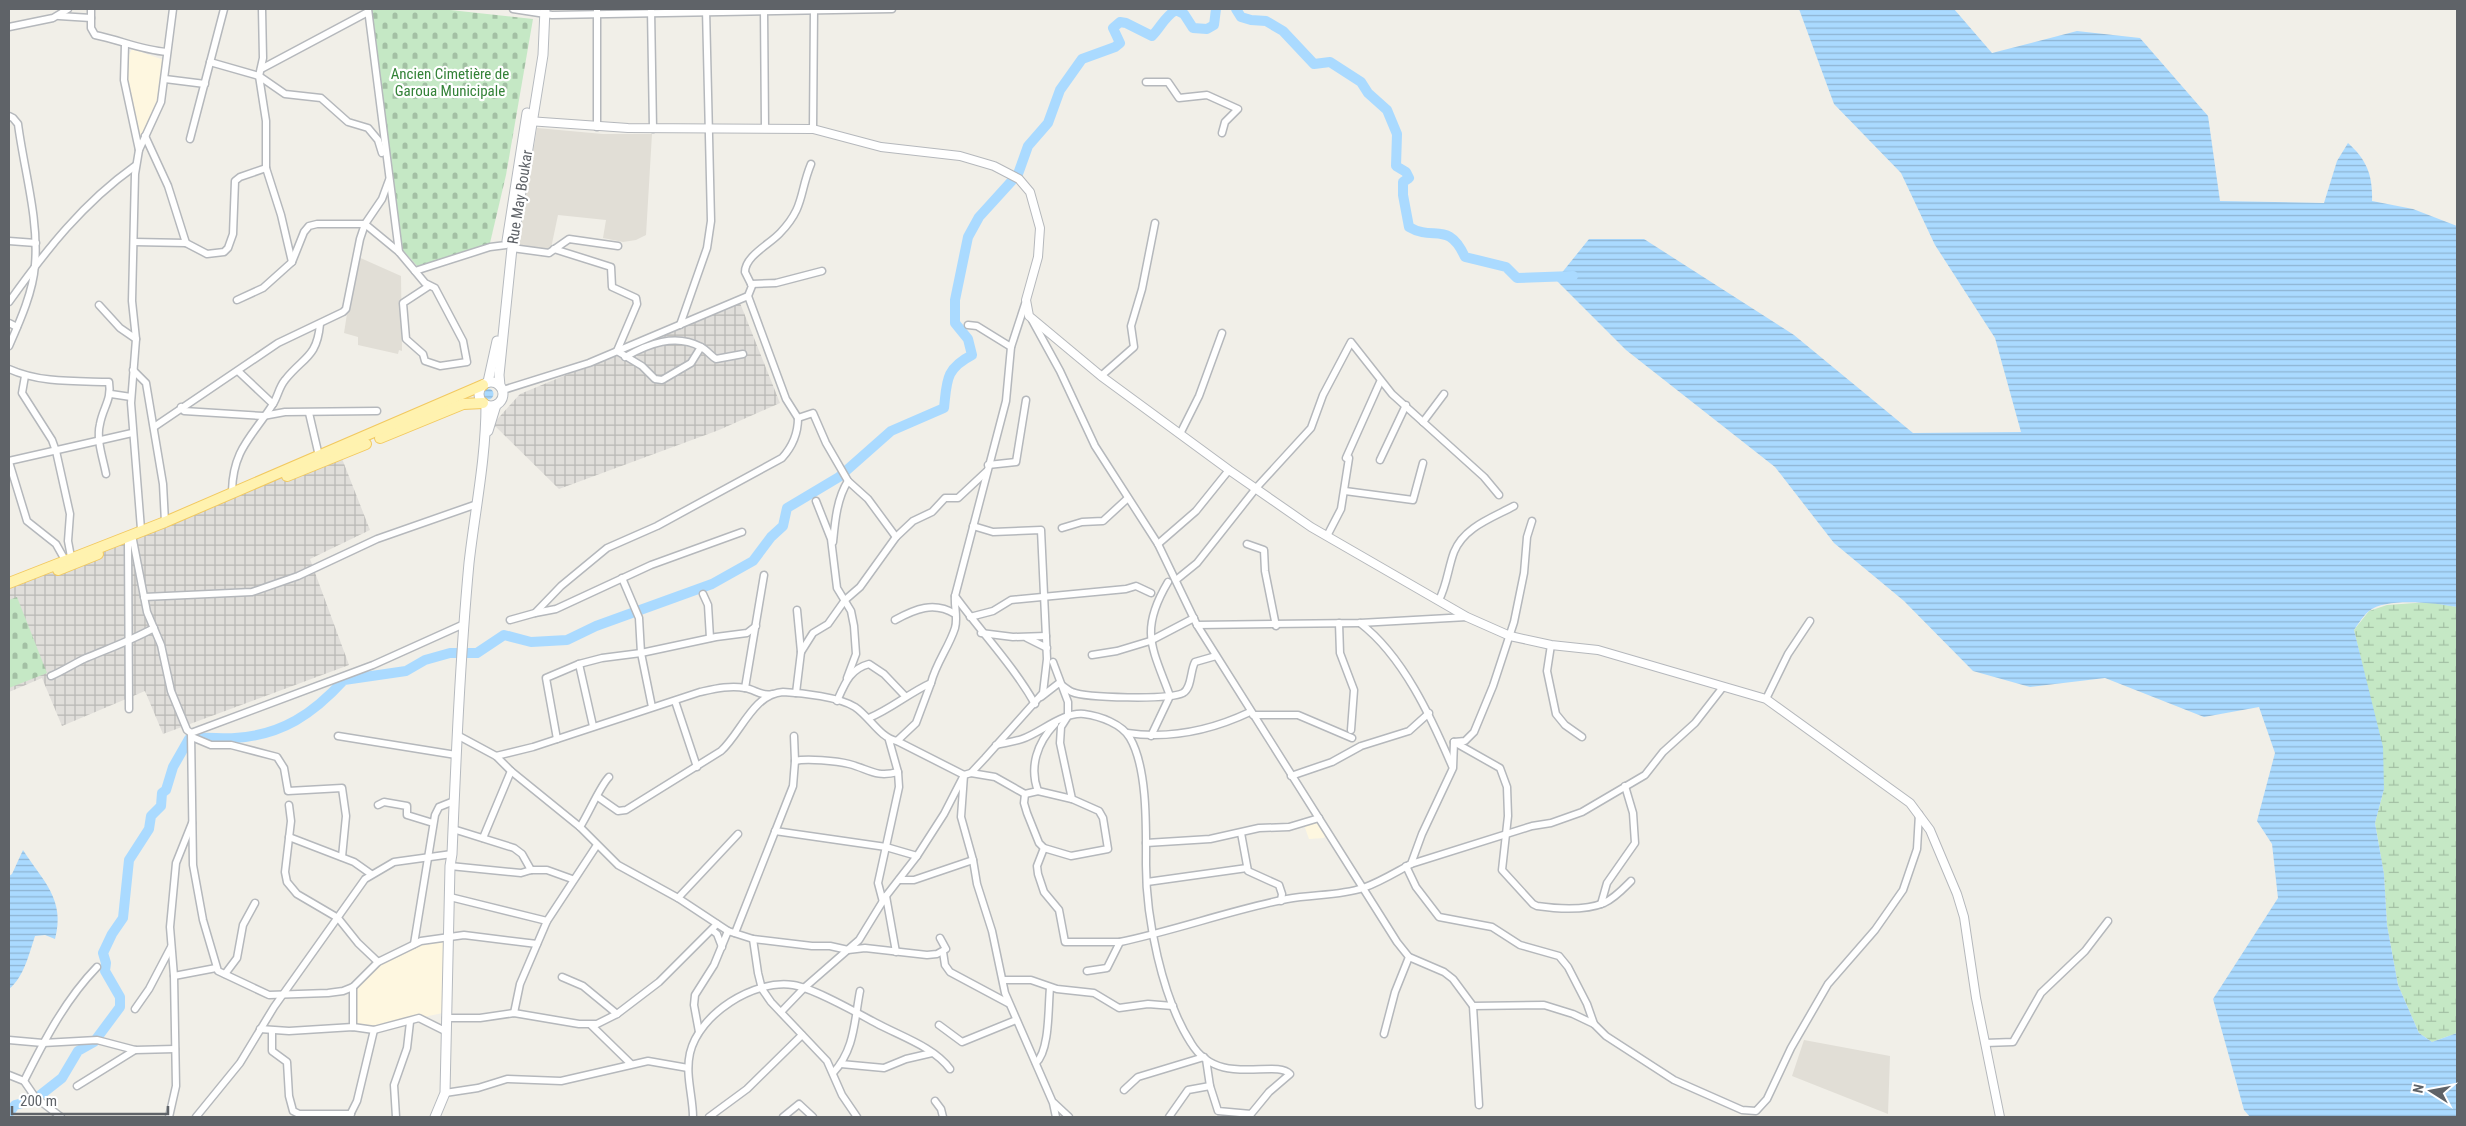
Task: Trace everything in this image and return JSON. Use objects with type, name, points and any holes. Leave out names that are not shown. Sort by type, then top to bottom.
[{"type":"main road","name":"Rue May Boukar","points":[[486,383],[497,341],[509,246],[529,121],[543,56],[542,12]]},
{"type":"main road","name":"Rue May Boukar","points":[[502,388],[499,375],[509,246]]},
{"type":"main road","points":[[9,583],[141,529],[165,522],[232,491],[319,456],[486,383],[495,382],[502,388],[502,399],[496,405],[486,439],[464,624],[450,866],[445,1093],[435,1117]]},
{"type":"main road","points":[[486,383],[479,394],[484,404],[486,439]]},
{"type":"main road","points":[[9,590],[463,404],[496,405]]},
{"type":"street","points":[[59,16],[68,9]]},
{"type":"street","points":[[90,9],[92,32],[95,35],[118,39],[124,44],[167,52]]},
{"type":"street","points":[[141,529],[132,433],[131,397],[136,339],[132,301],[135,166],[145,136],[158,113],[165,79],[174,9]]},
{"type":"street","points":[[190,139],[224,9]]},
{"type":"street","points":[[262,9],[260,73],[266,121],[266,168],[281,215],[292,262]]},
{"type":"street","points":[[513,9],[542,12],[892,9]]},
{"type":"street","points":[[260,73],[368,10],[386,163],[399,252]]},
{"type":"street","points":[[764,10],[765,128]]},
{"type":"street","points":[[813,130],[814,10]]},
{"type":"street","points":[[680,325],[707,248],[710,233],[712,208],[706,11]]},
{"type":"street","points":[[597,127],[598,12]]},
{"type":"street","points":[[651,12],[653,128]]},
{"type":"street","points":[[9,27],[59,16],[91,18]]},
{"type":"street","points":[[124,44],[124,80],[139,150]]},
{"type":"street","points":[[210,62],[260,73],[285,94],[320,98],[348,122],[368,128],[378,140],[386,163]]},
{"type":"street","points":[[165,79],[205,84]]},
{"type":"street","points":[[1146,82],[1168,82],[1179,98],[1207,95],[1238,109],[1225,122],[1222,133]]},
{"type":"street","points":[[9,126],[11,117]]},
{"type":"street","points":[[9,346],[17,328],[35,267],[36,243],[35,225],[18,124],[11,117]]},
{"type":"street","points":[[529,121],[597,127],[813,130],[881,147],[960,156],[986,163],[1017,178],[1027,187],[1033,200],[1040,228],[1038,257],[1012,347],[1006,401],[955,596],[955,627],[934,669],[931,683],[916,723],[897,741]]},
{"type":"street","points":[[145,136],[168,186],[186,243]]},
{"type":"street","points":[[535,613],[561,586],[607,548],[658,526],[782,458],[791,448],[798,429],[798,418],[786,399],[748,296],[751,284],[745,272],[747,264],[779,235],[793,217],[802,201],[811,164]]},
{"type":"street","points":[[9,300],[49,246],[81,210],[115,180],[135,166]]},
{"type":"street","points":[[134,242],[186,243],[207,254],[224,252],[228,248],[233,234],[235,181],[240,177],[266,168]]},
{"type":"street","points":[[154,427],[278,343],[346,310],[365,224],[382,199],[389,180]]},
{"type":"street","points":[[1101,376],[1134,347],[1131,326],[1142,289],[1156,223]]},
{"type":"street","points":[[237,300],[263,288],[271,278],[292,262],[309,226],[317,224],[365,224],[399,252],[428,286],[435,288],[463,341],[468,362],[440,366],[425,361],[423,354],[406,339],[403,303],[428,286]]},
{"type":"street","points":[[415,271],[490,247],[509,246],[550,253],[564,241],[574,238],[618,246]]},
{"type":"street","points":[[9,241],[36,243]]},
{"type":"street","points":[[554,249],[611,267],[612,286],[636,298],[637,304],[617,351]]},
{"type":"street","points":[[751,284],[776,283],[822,271]]},
{"type":"street","points":[[502,388],[617,351],[748,296]]},
{"type":"street","points":[[1025,304],[1060,371],[1095,446],[1158,544],[1176,580],[1181,596],[1197,626],[1291,776],[1397,942],[1409,957],[1444,972],[1453,979],[1473,1006],[1479,1105]]},
{"type":"street","points":[[99,305],[120,328],[136,339]]},
{"type":"street","points":[[1032,319],[1101,376],[1229,470],[1257,487],[1327,536],[1467,617],[1510,636],[1551,645],[1588,648],[1766,699],[1901,795],[1919,814],[1938,847],[1964,917],[1985,1043],[2000,1117]]},
{"type":"street","points":[[9,323],[17,328]]},
{"type":"street","points":[[232,491],[234,464],[240,450],[273,404],[285,380],[315,349],[318,342],[320,324]]},
{"type":"street","points":[[968,325],[977,326],[1012,347]]},
{"type":"street","points":[[1180,434],[1199,396],[1222,333]]},
{"type":"street","points":[[624,357],[656,343],[671,339],[682,340],[701,347],[716,359],[743,354]]},
{"type":"street","points":[[1176,580],[1197,563],[1257,487],[1313,425],[1323,395],[1351,342],[1380,382],[1484,477],[1499,495]]},
{"type":"street","points":[[617,351],[624,357],[642,366],[655,379],[662,380],[691,363],[701,347]]},
{"type":"street","points":[[9,369],[25,376],[109,382],[111,394],[100,424],[99,441],[106,474]]},
{"type":"street","points":[[133,370],[146,384],[165,500],[165,522]]},
{"type":"street","points":[[238,371],[273,404]]},
{"type":"street","points":[[25,376],[22,393],[52,440],[56,451],[70,514],[68,559]]},
{"type":"street","points":[[1327,536],[1341,509],[1345,490],[1347,458],[1380,382]]},
{"type":"street","points":[[111,394],[131,397]]},
{"type":"street","points":[[1423,422],[1444,394]]},
{"type":"street","points":[[801,652],[812,633],[828,624],[845,600],[860,587],[896,537],[913,521],[932,512],[945,498],[958,498],[988,468],[1016,462],[1026,400]]},
{"type":"street","points":[[1380,460],[1406,405]]},
{"type":"street","points":[[181,407],[184,411],[263,416],[284,412],[377,411]]},
{"type":"street","points":[[308,413],[319,456]]},
{"type":"street","points":[[798,418],[813,413],[848,481],[868,499],[896,537]]},
{"type":"street","points":[[68,559],[56,544],[27,521],[9,462],[132,433]]},
{"type":"street","points":[[1345,490],[1413,500],[1423,463]]},
{"type":"street","points":[[1158,544],[1196,511],[1229,470]]},
{"type":"street","points":[[833,564],[834,522],[842,491],[848,481]]},
{"type":"street","points":[[1062,528],[1082,522],[1103,521],[1128,498]]},
{"type":"street","points":[[816,501],[831,539],[837,588],[851,611],[856,647],[854,663],[837,701]]},
{"type":"street","points":[[144,597],[252,592],[298,576],[377,540],[477,504]]},
{"type":"street","points":[[1439,600],[1453,554],[1463,536],[1514,506]]},
{"type":"street","points":[[1454,742],[1465,741],[1474,732],[1510,636],[1524,573],[1527,537],[1532,520]]},
{"type":"street","points":[[973,526],[992,532],[1041,530],[1047,648],[1045,686],[1040,698]]},
{"type":"street","points":[[510,620],[556,609],[622,578],[742,532]]},
{"type":"street","points":[[130,541],[144,597],[167,664],[171,691],[191,735],[193,870],[216,968],[265,994],[336,993],[353,987],[378,962],[414,944],[449,936],[479,936],[537,944]]},
{"type":"street","points":[[129,709],[130,541]]},
{"type":"street","points":[[1247,544],[1264,550],[1265,571],[1276,626]]},
{"type":"street","points":[[745,688],[764,575]]},
{"type":"street","points":[[622,578],[639,618],[641,653],[652,707]]},
{"type":"street","points":[[1151,736],[1170,696],[1150,641],[1153,609],[1168,582]]},
{"type":"street","points":[[970,617],[992,611],[1004,602],[1126,589],[1136,586],[1151,594]]},
{"type":"street","points":[[703,594],[708,605],[710,638]]},
{"type":"street","points":[[955,596],[981,633],[1016,673],[1035,704]]},
{"type":"street","points":[[895,620],[924,608],[942,608],[955,614]]},
{"type":"street","points":[[796,694],[801,652],[797,610]]},
{"type":"street","points":[[1197,626],[1276,626],[1467,617]]},
{"type":"street","points":[[1092,655],[1117,651],[1150,641],[1194,618]]},
{"type":"street","points":[[1766,699],[1788,654],[1810,621]]},
{"type":"street","points":[[1338,623],[1340,653],[1354,690],[1351,730]]},
{"type":"street","points":[[1360,623],[1371,632],[1395,660],[1430,713],[1453,768]]},
{"type":"street","points":[[191,735],[373,665],[464,624]]},
{"type":"street","points":[[557,739],[546,678],[579,664],[602,658],[641,653],[710,638],[747,633],[756,626]]},
{"type":"street","points":[[50,676],[84,659],[129,642],[154,628]]},
{"type":"street","points":[[981,633],[1026,638],[1046,636]]},
{"type":"street","points":[[1026,638],[1047,648]]},
{"type":"street","points":[[1551,645],[1547,671],[1556,714],[1565,725],[1582,737]]},
{"type":"street","points":[[1059,683],[1072,692],[1113,697],[1170,696],[1182,693],[1187,689],[1195,662],[1216,656]]},
{"type":"street","points":[[1053,662],[1059,683],[1068,702],[1068,716],[1060,727],[1060,743],[1072,799]]},
{"type":"street","points":[[579,664],[593,726]]},
{"type":"street","points":[[847,678],[857,669],[872,664],[905,696]]},
{"type":"street","points":[[869,718],[884,712],[905,696],[931,683]]},
{"type":"street","points":[[781,1012],[804,988],[858,940],[917,856],[968,774],[1040,698],[1059,683]]},
{"type":"street","points":[[496,756],[557,739],[652,707],[675,702],[700,692],[725,687],[745,688],[769,695],[783,692],[837,701],[854,706],[869,718],[889,740],[898,772],[898,793],[878,882],[885,899],[896,952]]},
{"type":"street","points":[[1044,848],[1037,866],[1038,874],[1044,892],[1059,910],[1064,942],[1120,942],[1154,936],[1194,922],[1281,901],[1338,894],[1363,888],[1409,865],[1504,834],[1551,823],[1582,812],[1645,775],[1663,752],[1695,722],[1723,687]]},
{"type":"street","points":[[598,797],[622,812],[697,767],[728,745],[734,738],[740,724],[773,694]]},
{"type":"street","points":[[675,702],[697,767]]},
{"type":"street","points":[[1291,776],[1332,762],[1362,746],[1409,731],[1430,713]]},
{"type":"street","points":[[996,745],[1022,739],[1068,716],[1082,714],[1103,719],[1127,733],[1151,736],[1206,729],[1252,714],[1298,715],[1352,738]]},
{"type":"street","points":[[1038,791],[1034,774],[1036,755],[1043,738],[1057,722]]},
{"type":"street","points":[[1127,733],[1133,744],[1143,791],[1147,882],[1154,936],[1162,973],[1173,1006],[1191,1045],[1205,1058],[1232,1070],[1279,1069],[1289,1073],[1289,1076],[1269,1092],[1251,1114],[1218,1111],[1210,1086],[1205,1058]]},
{"type":"street","points":[[457,734],[496,756],[511,771],[580,827],[623,868],[678,898],[732,932],[753,939],[812,946],[830,946],[848,950],[865,948],[927,955],[943,952]]},
{"type":"street","points":[[191,735],[210,745],[231,745],[277,757],[284,768],[288,791],[342,788],[346,816],[342,857]]},
{"type":"street","points":[[338,736],[456,755]]},
{"type":"street","points":[[698,1032],[694,1005],[695,995],[732,932],[793,786],[794,736]]},
{"type":"street","points":[[889,740],[897,741],[968,774],[995,777],[1025,794],[1038,791],[1072,799],[1099,811],[1105,827],[1108,849],[1106,851],[1071,856],[1044,848],[1039,842],[1027,813],[1025,794]]},
{"type":"street","points":[[1454,742],[1453,768],[1409,865],[1416,886],[1439,917],[1492,926],[1520,944],[1559,956],[1568,967],[1587,1004],[1594,1024]]},
{"type":"street","points":[[1454,742],[1500,768],[1507,788],[1508,816],[1504,834],[1502,870],[1532,904],[1571,908],[1601,904],[1620,893],[1631,881]]},
{"type":"street","points":[[795,761],[808,758],[820,762],[841,762],[880,775],[898,772]]},
{"type":"street","points":[[483,838],[511,771]]},
{"type":"street","points":[[968,774],[961,817],[973,860],[977,884],[991,926],[1008,1003],[1053,1103],[1056,1117]]},
{"type":"street","points":[[580,827],[598,797],[604,782],[609,777]]},
{"type":"street","points":[[1601,904],[1607,883],[1635,843],[1633,813],[1625,786]]},
{"type":"street","points":[[414,944],[433,823],[439,807],[454,801]]},
{"type":"street","points":[[378,805],[384,802],[407,806],[407,815],[433,823]]},
{"type":"street","points":[[289,806],[291,821],[285,872],[289,887],[297,894],[338,918],[358,943],[378,962]]},
{"type":"street","points":[[1473,1006],[1544,1006],[1573,1014],[1594,1024],[1606,1036],[1674,1080],[1747,1112],[1759,1109],[1767,1099],[1791,1048],[1828,984],[1875,930],[1903,890],[1917,849],[1919,814]]},
{"type":"street","points":[[1146,843],[1210,839],[1259,828],[1289,827],[1319,818]]},
{"type":"street","points":[[169,1117],[175,1092],[174,976],[170,927],[176,863],[193,820]]},
{"type":"street","points":[[453,829],[518,850],[531,870]]},
{"type":"street","points":[[775,831],[886,847],[917,856]]},
{"type":"street","points":[[1241,833],[1247,868],[1251,873],[1279,885],[1282,894],[1281,901]]},
{"type":"street","points":[[678,898],[738,834]]},
{"type":"street","points":[[289,837],[319,850],[342,857],[364,867],[371,874]]},
{"type":"street","points":[[514,1013],[520,984],[547,921],[572,879],[597,845]]},
{"type":"street","points":[[196,1117],[240,1063],[283,994],[338,918],[354,891],[371,874],[394,862],[452,854]]},
{"type":"street","points":[[899,880],[914,880],[973,860]]},
{"type":"street","points":[[450,866],[521,874],[531,870],[547,870],[572,879]]},
{"type":"street","points":[[1147,882],[1247,868]]},
{"type":"street","points":[[450,897],[547,921]]},
{"type":"street","points":[[225,974],[237,958],[243,925],[255,902]]},
{"type":"street","points":[[1985,1043],[2013,1042],[2042,994],[2085,951],[2108,920]]},
{"type":"street","points":[[446,1018],[480,1018],[514,1013],[591,1025],[617,1014],[659,982],[717,924]]},
{"type":"street","points":[[712,930],[717,934],[722,947]]},
{"type":"street","points":[[940,938],[946,949],[943,952],[950,972],[1008,1003]]},
{"type":"street","points":[[753,939],[762,989],[827,1061],[842,1095],[857,1117]]},
{"type":"street","points":[[1087,971],[1107,968],[1120,942]]},
{"type":"street","points":[[135,1009],[149,989],[171,946]]},
{"type":"street","points":[[1384,1034],[1395,992],[1409,957]]},
{"type":"street","points":[[24,1081],[43,1043],[72,996],[97,967]]},
{"type":"street","points":[[174,976],[216,968]]},
{"type":"street","points":[[562,977],[583,986],[617,1014]]},
{"type":"street","points":[[1003,980],[1031,980],[1050,988],[1094,993],[1119,1008],[1148,1004],[1173,1006]]},
{"type":"street","points":[[700,1117],[693,1114],[688,1068],[690,1052],[698,1032],[721,1009],[750,991],[790,985],[804,988],[856,1012],[932,1053],[946,1063],[950,1069]]},
{"type":"street","points":[[353,987],[354,1027]]},
{"type":"street","points":[[1036,1063],[1041,1059],[1044,1047],[1050,988]]},
{"type":"street","points":[[833,1073],[841,1064],[852,1040],[860,991]]},
{"type":"street","points":[[260,1029],[272,1031],[354,1027],[374,1030],[410,1022],[419,1018],[445,1031]]},
{"type":"street","points":[[940,1025],[962,1042],[1016,1020]]},
{"type":"street","points":[[396,1117],[394,1085],[407,1048],[410,1022]]},
{"type":"street","points":[[591,1025],[631,1064]]},
{"type":"street","points":[[272,1031],[272,1051],[287,1062],[288,1096],[293,1111],[299,1114],[350,1116],[357,1101],[360,1080],[374,1030]]},
{"type":"street","points":[[710,1117],[748,1088],[802,1035]]},
{"type":"street","points":[[9,1040],[43,1043],[97,1040],[135,1050],[175,1048]]},
{"type":"street","points":[[77,1086],[135,1050]]},
{"type":"street","points":[[841,1064],[884,1068],[900,1061],[932,1053]]},
{"type":"street","points":[[1124,1090],[1138,1077],[1205,1058]]},
{"type":"street","points":[[445,1093],[478,1088],[507,1079],[561,1081],[648,1061],[688,1068]]},
{"type":"street","points":[[9,1075],[24,1081],[35,1096],[61,1117]]},
{"type":"street","points":[[1169,1117],[1188,1090],[1210,1086]]},
{"type":"street","points":[[935,1101],[941,1109],[943,1117]]},
{"type":"street","points":[[1053,1103],[1069,1117]]},
{"type":"street","points":[[784,1117],[799,1104],[813,1117]]},
{"type":"shaded area","points":[[132,49],[164,60],[157,110],[144,136],[139,135],[128,79],[127,59]]},
{"type":"shaded area","points":[[537,128],[603,134],[652,134],[646,235],[636,240],[623,242],[603,238],[606,220],[558,215],[550,253],[518,245]]},
{"type":"shaded area","points":[[356,256],[401,276],[402,351],[399,350],[398,354],[358,345],[358,337],[344,333]]},
{"type":"shaded area","points":[[740,303],[780,403],[719,430],[559,489],[493,424],[520,394]]},
{"type":"shaded area","points":[[339,451],[370,530],[310,559],[349,665],[163,734],[145,691],[62,726],[42,678],[9,692],[9,588]]},
{"type":"shaded area","points":[[1318,820],[1326,834],[1324,838],[1309,839],[1304,825]]},
{"type":"shaded area","points":[[446,939],[443,1013],[375,1027],[355,1025],[355,987],[380,963],[397,953],[429,941]]},
{"type":"shaded area","points":[[1804,1040],[1890,1056],[1888,1114],[1792,1076]]},
{"type":"green space","name":"Ancien Cimetière de Garoua Municipale","points":[[370,9],[441,9],[533,19],[506,175],[490,243],[418,267],[401,248]]},
{"type":"green space","points":[[17,597],[47,673],[9,688],[9,600]]},
{"type":"green space","points":[[2429,602],[2457,607],[2457,1033],[2432,1042],[2419,1033],[2398,985],[2387,925],[2384,874],[2375,823],[2384,789],[2370,698],[2354,630],[2369,611],[2387,605]]},
{"type":"water","points":[[1799,9],[1954,9],[1992,53],[2077,31],[2140,38],[2208,116],[2220,201],[2324,203],[2337,161],[2348,143],[2355,149],[2368,169],[2372,201],[2413,209],[2457,226],[2457,607],[2412,602],[2387,604],[2369,611],[2354,630],[2383,747],[2384,789],[2375,823],[2384,874],[2387,925],[2398,985],[2419,1033],[2432,1042],[2457,1033],[2457,1117],[2250,1117],[2244,1110],[2213,999],[2278,898],[2272,844],[2257,821],[2275,753],[2259,707],[2204,717],[2105,678],[2030,687],[1973,671],[1904,601],[1834,543],[1775,467],[1626,350],[1556,280],[1589,239],[1644,239],[1794,335],[1913,433],[2021,432],[1995,338],[1935,245],[1901,173],[1834,104]]},
{"type":"water","points":[[488,388],[494,394],[488,400],[482,394]]},
{"type":"water","points":[[23,850],[55,901],[58,925],[55,939],[45,935],[35,936],[22,972],[9,989],[9,876],[12,874]]},
{"type":"waterway","points":[[9,1113],[15,1105],[34,1100],[62,1078],[78,1051],[94,1042],[120,1007],[120,997],[105,971],[106,963],[103,953],[112,934],[123,918],[129,860],[149,829],[151,816],[161,806],[162,793],[166,790],[173,767],[189,739],[235,738],[268,732],[296,721],[308,713],[344,680],[406,671],[425,660],[450,653],[477,653],[504,635],[531,642],[567,640],[596,626],[712,584],[753,561],[771,537],[783,526],[787,508],[839,477],[891,431],[944,408],[947,383],[952,371],[963,360],[972,355],[968,339],[955,323],[955,300],[968,237],[979,217],[1018,174],[1028,146],[1048,123],[1060,90],[1082,59],[1115,47],[1120,43],[1113,28],[1120,22],[1152,36],[1176,10],[1184,14],[1193,28],[1207,29],[1214,25],[1216,9]]},
{"type":"waterway","points":[[1236,9],[1241,17],[1266,21],[1283,31],[1314,64],[1330,62],[1361,82],[1368,93],[1387,110],[1397,134],[1396,166],[1406,172],[1409,178],[1403,182],[1403,195],[1409,227],[1426,233],[1446,235],[1453,239],[1465,257],[1506,267],[1517,278],[1573,276]]}]
